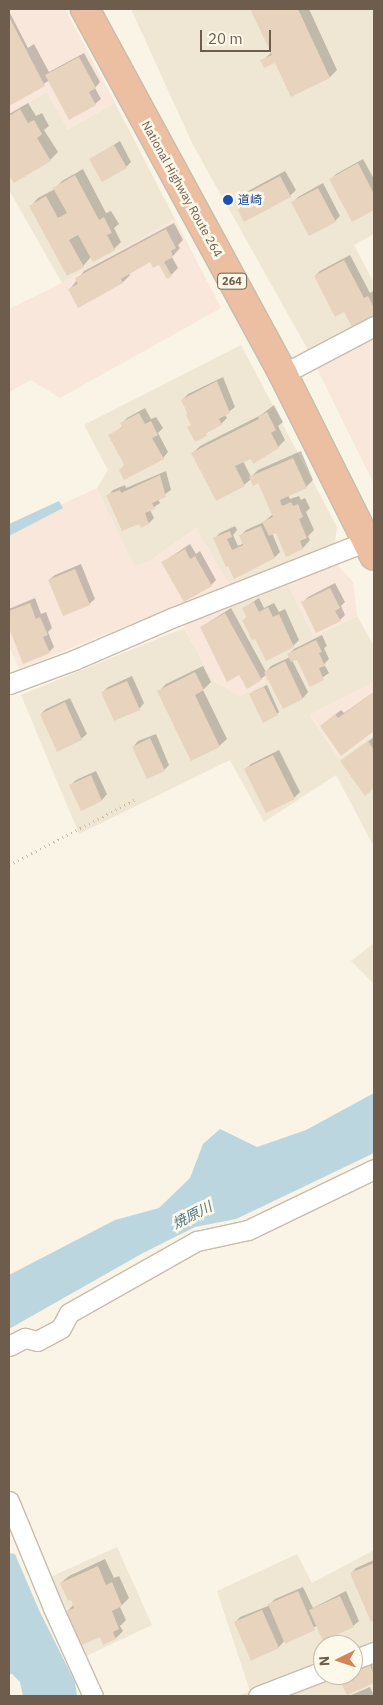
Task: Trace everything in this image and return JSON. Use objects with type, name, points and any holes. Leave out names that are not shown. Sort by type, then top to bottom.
[{"type":"highway","name":"National Highway Route 264","points":[[84,9],[283,374],[370,549]]},
{"type":"street","points":[[283,374],[374,326]]},
{"type":"street","points":[[11,678],[74,660],[174,617],[370,549]]},
{"type":"street","points":[[9,1346],[25,1338],[37,1341],[61,1328],[69,1312],[198,1241],[248,1230],[374,1169]]},
{"type":"street","points":[[9,1501],[53,1608],[94,1696]]},
{"type":"street","points":[[258,1696],[313,1675]]},
{"type":"path","points":[[9,865],[138,798]]},
{"type":"shaded area","points":[[9,9],[65,9],[115,103],[67,129],[47,92],[9,114]]},
{"type":"shaded area","points":[[131,9],[374,9],[374,234],[354,245],[374,283],[374,318],[308,350],[193,145]]},
{"type":"shaded area","points":[[47,92],[68,129],[115,103],[175,219],[62,283],[9,190],[9,114]]},
{"type":"shaded area","points":[[175,219],[221,308],[60,398],[31,380],[9,392],[9,309],[62,283]]},
{"type":"shaded area","points":[[374,334],[374,484],[315,365]]},
{"type":"shaded area","points":[[241,345],[337,527],[333,560],[313,637],[357,616],[374,646],[374,682],[310,715],[339,759],[374,735],[374,847],[336,775],[264,822],[230,760],[79,834],[21,695],[184,628],[214,682],[230,608],[196,528],[150,561],[134,566],[97,488],[108,470],[84,425]]},
{"type":"shaded area","points":[[97,488],[134,566],[150,561],[196,528],[239,600],[230,608],[266,682],[240,697],[214,682],[173,607],[19,669],[9,646],[9,529]]},
{"type":"shaded area","points":[[333,560],[353,582],[357,616],[313,637],[286,582]]},
{"type":"shaded area","points":[[374,682],[374,735],[339,759],[310,714]]},
{"type":"shaded area","points":[[374,943],[374,984],[351,961]]},
{"type":"shaded area","points":[[117,1547],[152,1625],[82,1658],[46,1579]]},
{"type":"shaded area","points":[[374,1550],[374,1696],[238,1696],[250,1691],[217,1591],[297,1554],[312,1583]]},
{"type":"water","points":[[59,501],[63,508],[9,536],[9,524]]},
{"type":"water","name":"焼原川","points":[[374,1093],[374,1153],[236,1219],[195,1227],[143,1253],[9,1329],[9,1275],[115,1220],[159,1208],[190,1178],[203,1144],[220,1129],[257,1147],[306,1130]]},
{"type":"water","points":[[9,1553],[15,1554],[39,1610],[75,1682],[77,1696],[23,1696],[20,1682],[12,1674],[9,1674]]},
{"type":"building","points":[[250,9],[298,9],[330,78],[291,97],[275,63],[264,68],[260,60],[272,55]]},
{"type":"building","points":[[9,17],[45,86],[9,106]]},
{"type":"building","points":[[79,57],[96,88],[89,92],[96,105],[69,120],[45,75]]},
{"type":"building","points":[[20,109],[28,123],[34,120],[42,134],[37,138],[51,161],[14,183],[9,175],[9,116]]},
{"type":"building","points":[[114,145],[127,168],[102,182],[89,159]]},
{"type":"building","points":[[358,163],[374,194],[374,210],[352,222],[329,179]]},
{"type":"building","points":[[75,175],[99,220],[104,217],[112,233],[107,235],[115,250],[93,262],[78,235],[69,240],[84,267],[67,276],[29,206],[46,196],[58,218],[67,213],[53,188]]},
{"type":"building","points":[[280,176],[291,197],[244,222],[233,201]]},
{"type":"building","points":[[318,188],[336,222],[309,236],[291,202]]},
{"type":"building","points":[[166,229],[176,248],[171,251],[173,257],[164,262],[172,276],[167,279],[159,265],[153,268],[150,262],[121,279],[123,283],[78,308],[68,289],[78,284],[75,278]]},
{"type":"building","points":[[344,260],[364,298],[368,296],[374,308],[374,315],[352,327],[344,312],[335,317],[314,276]]},
{"type":"building","points":[[217,381],[230,413],[219,419],[222,425],[206,433],[207,436],[195,442],[187,427],[191,425],[181,400]]},
{"type":"building","points":[[267,412],[276,430],[271,433],[279,448],[253,464],[251,459],[235,466],[245,486],[216,501],[191,453],[259,419],[258,417]]},
{"type":"building","points":[[139,413],[145,424],[151,421],[158,435],[152,438],[164,459],[124,480],[119,470],[125,466],[108,435],[123,427],[120,423]]},
{"type":"building","points":[[293,458],[307,488],[280,500],[282,506],[291,502],[293,506],[298,504],[303,517],[299,519],[307,538],[300,541],[303,549],[286,557],[276,533],[269,536],[262,522],[273,517],[258,483],[253,486],[249,477]]},
{"type":"building","points":[[160,475],[166,497],[152,503],[155,509],[145,513],[149,524],[141,528],[139,524],[122,531],[106,495],[120,490],[121,493]]},
{"type":"building","points":[[261,526],[275,558],[234,579],[228,566],[226,567],[213,538],[230,531],[232,537],[227,539],[232,550],[243,545],[239,535]]},
{"type":"building","points":[[185,549],[190,559],[195,556],[212,586],[184,602],[161,562]]},
{"type":"building","points":[[75,569],[90,605],[63,616],[48,580]]},
{"type":"building","points":[[330,588],[340,608],[335,611],[341,621],[316,633],[301,602]]},
{"type":"building","points":[[254,602],[259,612],[268,607],[273,617],[279,614],[294,647],[266,661],[255,639],[252,640],[242,620],[247,618],[242,608]]},
{"type":"building","points":[[30,603],[36,619],[40,617],[48,635],[43,637],[50,653],[23,664],[9,628],[9,611]]},
{"type":"building","points":[[225,613],[262,680],[247,689],[239,675],[227,682],[200,627]]},
{"type":"building","points":[[316,640],[322,652],[319,653],[325,666],[319,668],[324,680],[310,687],[297,660],[291,662],[287,654]]},
{"type":"building","points":[[285,661],[303,699],[283,709],[264,672]]},
{"type":"building","points":[[195,672],[204,690],[195,695],[220,747],[191,761],[157,691]]},
{"type":"building","points":[[127,681],[140,710],[114,721],[101,692]]},
{"type":"building","points":[[264,687],[278,715],[263,723],[249,694]]},
{"type":"building","points":[[374,692],[374,731],[341,756],[320,726],[335,714],[338,718]]},
{"type":"building","points":[[65,702],[82,740],[57,752],[40,714]]},
{"type":"building","points":[[150,738],[165,771],[147,779],[132,747]]},
{"type":"building","points":[[368,741],[374,750],[374,788],[365,796],[340,761]]},
{"type":"building","points":[[273,755],[295,799],[266,813],[244,769]]},
{"type":"building","points":[[91,775],[102,801],[81,811],[69,785]]},
{"type":"building","points":[[374,1563],[374,1620],[371,1622],[350,1573]]},
{"type":"building","points":[[98,1566],[106,1585],[112,1582],[122,1606],[112,1611],[119,1629],[113,1632],[116,1639],[103,1645],[100,1637],[80,1646],[65,1612],[74,1608],[71,1600],[68,1601],[60,1583]]},
{"type":"building","points":[[298,1591],[315,1630],[285,1644],[268,1604]]},
{"type":"building","points":[[340,1596],[354,1627],[336,1635],[320,1635],[309,1610]]},
{"type":"building","points":[[262,1610],[279,1648],[251,1661],[234,1622]]},
{"type":"building","points":[[370,1665],[374,1675],[374,1683],[347,1695],[342,1685],[363,1685],[363,1668]]},
{"type":"place","name":"道崎","points":[[228,200]]}]
